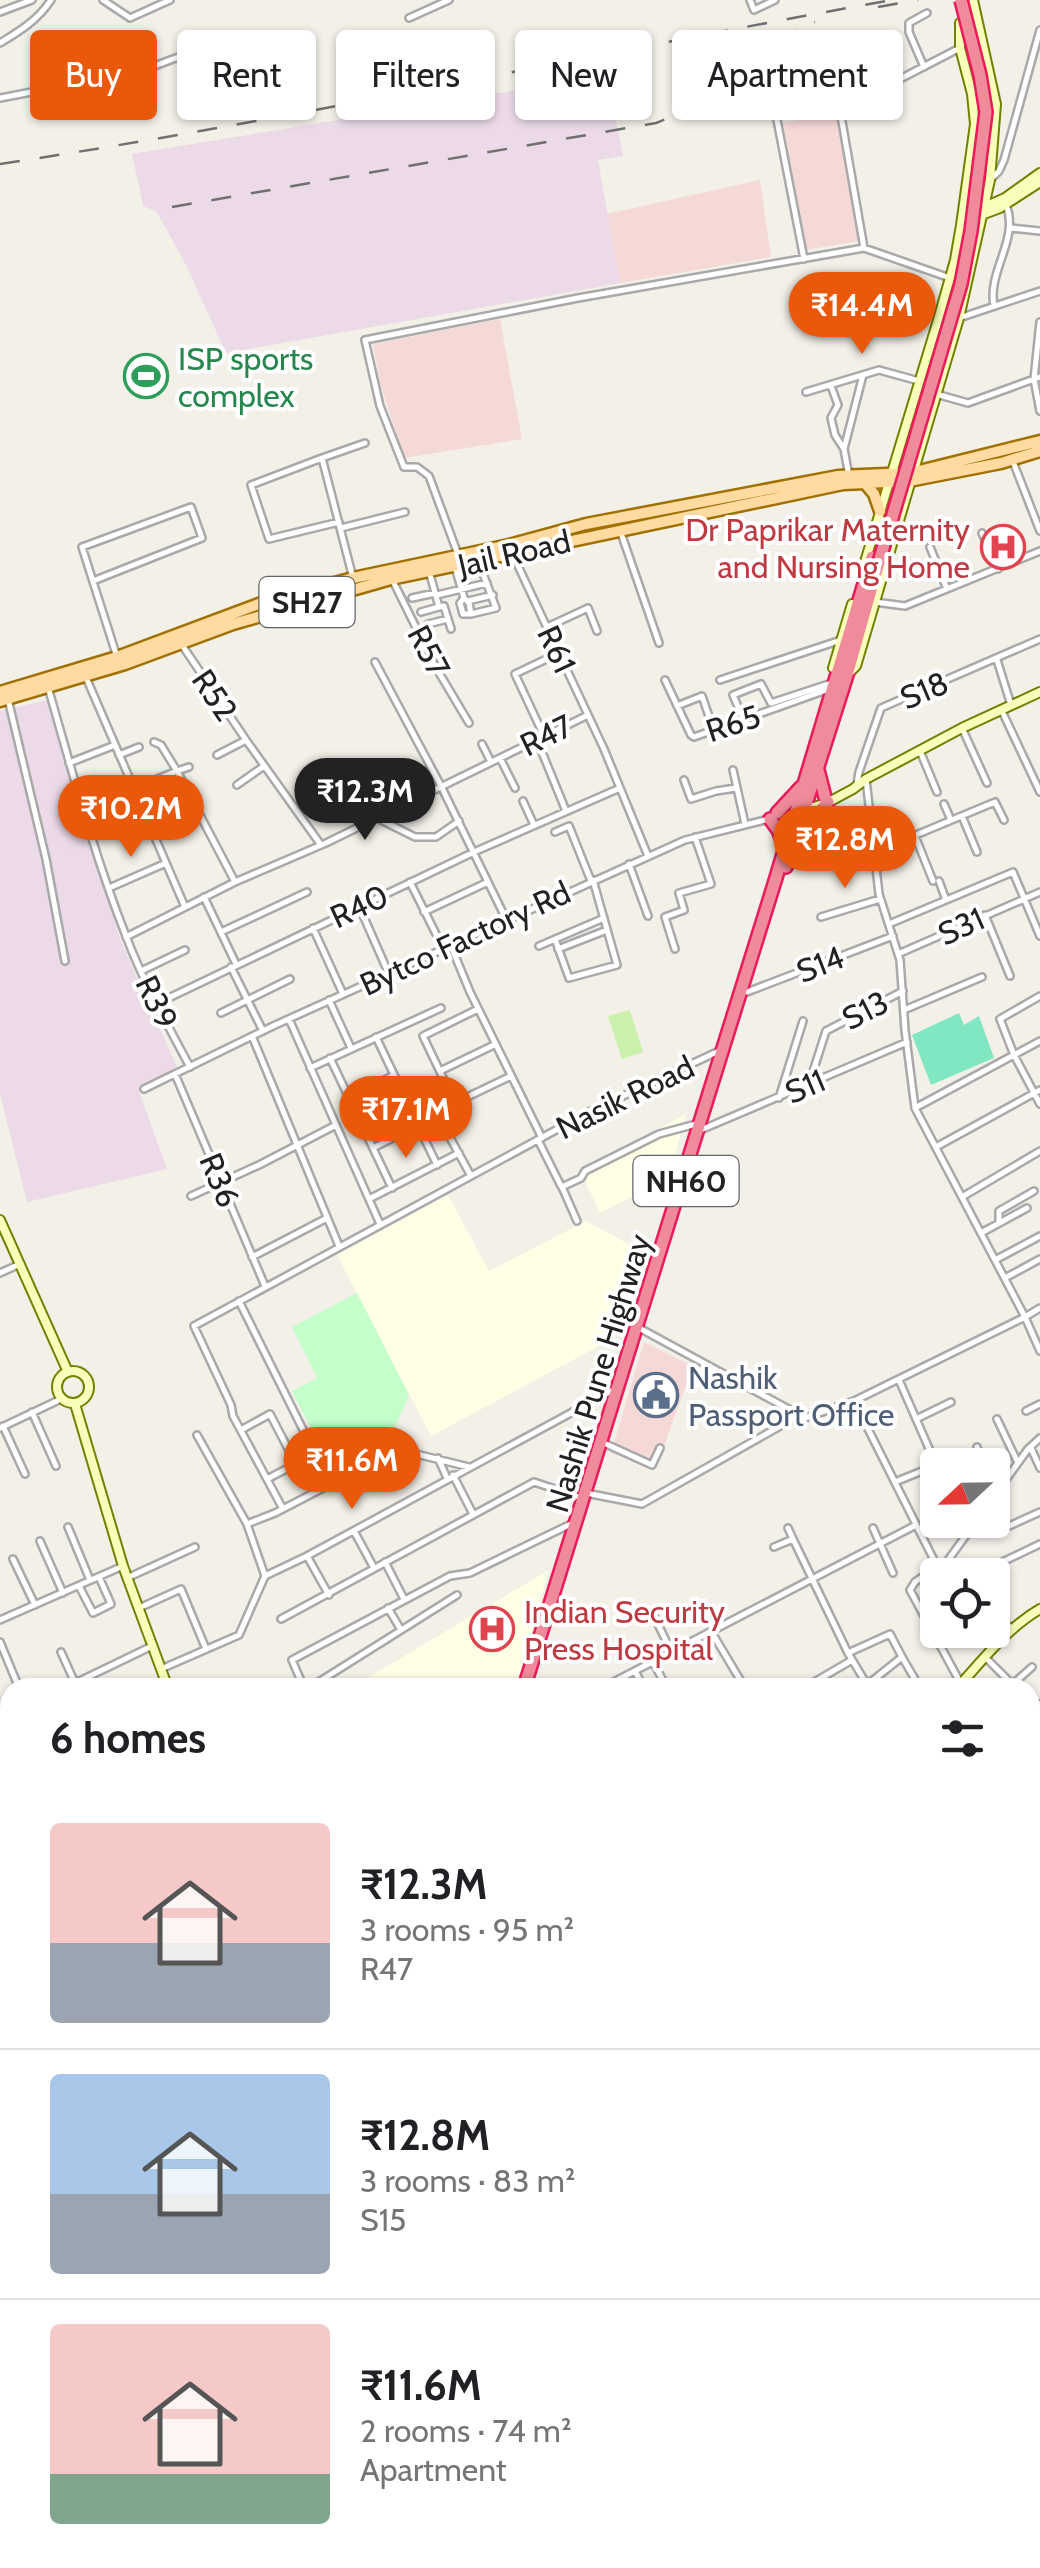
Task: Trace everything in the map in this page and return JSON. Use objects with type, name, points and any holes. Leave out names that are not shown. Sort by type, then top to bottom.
[{"type":"highway","points":[[876,559],[961,253],[979,113],[958,0]]},
{"type":"highway","points":[[838,681],[961,284],[986,112],[958,0]]},
{"type":"highway","name":"Nashik Pune Highway","points":[[800,808],[818,766],[838,681]]},
{"type":"highway","name":"Nashik Pune Highway","points":[[531,1678],[746,992],[804,784],[838,681]]},
{"type":"highway","points":[[804,784],[769,818],[790,845],[826,800],[818,766]]},
{"type":"highway","name":"Nashik Pune Highway","points":[[531,1678],[574,1523],[606,1444],[619,1389],[641,1329],[722,1050],[790,845]]},
{"type":"main road","points":[[960,23],[958,49],[972,94],[975,124],[962,219],[950,278],[833,667],[838,681],[856,666],[959,318],[990,180],[996,104],[973,0]]},
{"type":"main road","points":[[983,212],[1040,173]]},
{"type":"main road","points":[[962,219],[1006,205],[1040,182]]},
{"type":"main road","name":"Jail Road","points":[[1011,454],[1040,441]]},
{"type":"main road","name":"Jail Road","points":[[3,697],[48,688],[84,671],[125,664],[230,619],[390,574],[429,571],[854,478],[910,477],[1040,451]]},
{"type":"main road","points":[[3,697],[230,619],[264,602],[353,578],[457,564],[586,524],[854,478],[874,494],[880,510]]},
{"type":"main road","points":[[800,808],[826,800],[851,784],[1040,692]]},
{"type":"main road","points":[[0,1220],[68,1372]]},
{"type":"main road","points":[[68,1372],[82,1374],[90,1386],[85,1399],[69,1404],[61,1398],[57,1388],[60,1378],[68,1372]]},
{"type":"main road","points":[[75,1404],[123,1566],[164,1678]]},
{"type":"main road","points":[[966,1678],[1013,1629],[1040,1610]]},
{"type":"street","points":[[0,12],[32,0]]},
{"type":"street","points":[[0,43],[25,28],[51,0]]},
{"type":"street","points":[[103,0],[130,18],[170,0]]},
{"type":"street","points":[[409,18],[449,0]]},
{"type":"street","points":[[750,0],[754,10],[775,0]]},
{"type":"street","points":[[924,67],[909,32],[909,22],[927,13]]},
{"type":"street","points":[[990,180],[1004,160],[1040,30]]},
{"type":"street","points":[[903,78],[958,49]]},
{"type":"street","points":[[0,98],[141,71],[177,58]]},
{"type":"street","points":[[1029,70],[1040,73]]},
{"type":"street","points":[[777,120],[804,258]]},
{"type":"street","points":[[842,120],[864,248]]},
{"type":"street","points":[[994,306],[993,290],[1010,228],[1011,216],[1006,205]]},
{"type":"street","points":[[1010,228],[1040,230]]},
{"type":"street","points":[[471,614],[430,476],[418,467],[404,467],[380,406],[365,340],[864,248],[950,278]]},
{"type":"street","points":[[959,318],[1040,290]]},
{"type":"street","points":[[1040,322],[1040,411]]},
{"type":"street","points":[[806,392],[879,370],[919,382]]},
{"type":"street","points":[[844,449],[864,375]]},
{"type":"street","points":[[936,394],[968,403],[1037,378]]},
{"type":"street","points":[[831,386],[838,405],[830,418],[854,478]]},
{"type":"street","points":[[365,443],[251,485],[269,539],[405,512]]},
{"type":"street","points":[[1011,454],[1040,531]]},
{"type":"street","points":[[322,458],[353,578]]},
{"type":"street","points":[[93,581],[202,538],[191,507],[82,546],[93,581],[118,657]]},
{"type":"street","points":[[620,529],[659,643]]},
{"type":"street","points":[[982,533],[998,568]]},
{"type":"street","points":[[930,548],[947,589]]},
{"type":"street","points":[[875,602],[905,606],[1040,551]]},
{"type":"street","name":"R61","points":[[512,553],[648,856]]},
{"type":"street","points":[[457,564],[482,571],[493,596],[496,608],[464,615],[460,603],[464,596],[487,584]]},
{"type":"street","points":[[429,571],[439,607]]},
{"type":"street","name":"R57","points":[[390,574],[469,722]]},
{"type":"street","points":[[412,598],[436,594],[493,596]]},
{"type":"street","points":[[421,612],[444,606],[450,629]]},
{"type":"street","points":[[428,624],[462,608]]},
{"type":"street","points":[[547,627],[588,608],[597,631]]},
{"type":"street","points":[[742,716],[723,679],[841,640]]},
{"type":"street","name":"S18","points":[[862,781],[859,772],[881,708],[1040,640]]},
{"type":"street","name":"R52","points":[[180,642],[321,845]]},
{"type":"street","points":[[559,654],[516,674],[566,812]]},
{"type":"street","points":[[996,659],[1011,704]]},
{"type":"street","points":[[375,662],[442,786],[506,919]]},
{"type":"street","points":[[84,671],[185,906]]},
{"type":"street","name":"R65","points":[[665,680],[692,736],[714,731],[838,681]]},
{"type":"street","points":[[734,695],[761,684],[772,706]]},
{"type":"street","name":"R39","points":[[48,688],[82,809],[126,936],[190,1067]]},
{"type":"street","points":[[677,706],[702,696],[714,731]]},
{"type":"street","points":[[3,697],[46,858],[65,961]]},
{"type":"street","points":[[1002,710],[1040,792]]},
{"type":"street","name":"R47","points":[[126,936],[588,715]]},
{"type":"street","points":[[962,728],[986,783]]},
{"type":"street","points":[[217,755],[246,740]]},
{"type":"street","points":[[154,742],[162,746],[177,771],[235,882]]},
{"type":"street","points":[[482,744],[491,762]]},
{"type":"street","points":[[69,763],[115,745]]},
{"type":"street","points":[[120,755],[139,747]]},
{"type":"street","points":[[920,751],[937,792]]},
{"type":"street","points":[[500,758],[515,788]]},
{"type":"street","points":[[82,809],[189,766]]},
{"type":"street","points":[[236,785],[264,766]]},
{"type":"street","points":[[733,770],[745,824]]},
{"type":"street","points":[[684,780],[691,800],[736,788]]},
{"type":"street","points":[[862,781],[880,899],[898,954],[915,1108],[1040,1351]]},
{"type":"street","name":"R40","points":[[156,1004],[474,852],[620,788]]},
{"type":"street","points":[[522,801],[534,826]]},
{"type":"street","points":[[790,845],[821,863],[851,862],[995,802],[1004,820]]},
{"type":"street","points":[[944,804],[952,820]]},
{"type":"street","name":"Bytco Factory Rd","points":[[144,1089],[629,864],[695,837],[800,808]]},
{"type":"street","points":[[962,816],[978,852]]},
{"type":"street","points":[[377,818],[416,837],[436,837],[459,821]]},
{"type":"street","points":[[555,832],[570,826],[592,880],[616,965],[570,978],[555,939]]},
{"type":"street","points":[[915,836],[946,900]]},
{"type":"street","points":[[675,949],[665,917],[684,910],[679,893],[711,884],[695,837]]},
{"type":"street","points":[[109,888],[166,863]]},
{"type":"street","points":[[629,864],[648,916]]},
{"type":"street","points":[[888,924],[1013,872],[1040,936]]},
{"type":"street","points":[[410,882],[496,1044],[578,1220]]},
{"type":"street","points":[[424,912],[488,882]]},
{"type":"street","points":[[221,932],[307,892]]},
{"type":"street","name":"S31","points":[[898,954],[1040,892]]},
{"type":"street","points":[[204,897],[263,1031]]},
{"type":"street","points":[[821,917],[880,899]]},
{"type":"street","points":[[359,906],[388,973]]},
{"type":"street","points":[[985,915],[1010,976]]},
{"type":"street","points":[[539,946],[604,918]]},
{"type":"street","points":[[312,928],[343,994]]},
{"type":"street","points":[[558,949],[607,930]]},
{"type":"street","name":"S14","points":[[746,992],[892,936]]},
{"type":"street","points":[[141,971],[185,950]]},
{"type":"street","points":[[904,1010],[982,977]]},
{"type":"street","points":[[222,1013],[290,979]]},
{"type":"street","name":"S13","points":[[808,1085],[826,1031],[903,992]]},
{"type":"street","points":[[1040,996],[1000,1018],[1040,1104]]},
{"type":"street","points":[[329,1000],[351,1048]]},
{"type":"street","points":[[310,1068],[440,1008]]},
{"type":"street","points":[[455,1103],[422,1036],[478,1009]]},
{"type":"street","points":[[289,1019],[380,1224]]},
{"type":"street","points":[[779,1098],[803,1021]]},
{"type":"street","points":[[252,1036],[339,1246]]},
{"type":"street","points":[[376,1036],[437,1165]]},
{"type":"street","points":[[915,1108],[1040,1041]]},
{"type":"street","name":"S11","points":[[561,1186],[659,1134],[702,1126],[779,1098],[907,1042]]},
{"type":"street","points":[[440,1071],[496,1044]]},
{"type":"street","name":"Nasik Road","points":[[241,1430],[194,1326],[591,1111],[722,1050]]},
{"type":"street","points":[[330,1058],[392,1188]]},
{"type":"street","name":"R36","points":[[175,1074],[264,1286]]},
{"type":"street","points":[[350,1098],[394,1076]]},
{"type":"street","points":[[471,1176],[436,1112],[511,1076]]},
{"type":"street","points":[[936,1147],[1037,1092]]},
{"type":"street","points":[[191,1196],[336,1125]]},
{"type":"street","points":[[373,1148],[418,1126]]},
{"type":"street","points":[[962,1197],[1040,1151]]},
{"type":"street","points":[[369,1199],[459,1154]]},
{"type":"street","points":[[998,1224],[999,1211],[1034,1191]]},
{"type":"street","points":[[981,1233],[1027,1208]]},
{"type":"street","points":[[252,1257],[328,1218]]},
{"type":"street","points":[[995,1260],[1040,1236]]},
{"type":"street","points":[[1005,1278],[1040,1259]]},
{"type":"street","points":[[0,1273],[20,1264]]},
{"type":"street","points":[[238,1301],[330,1484]]},
{"type":"street","points":[[641,1329],[805,1418],[854,1401],[1040,1308]]},
{"type":"street","points":[[898,1379],[929,1448]]},
{"type":"street","points":[[161,1668],[239,1635],[265,1576],[619,1389]]},
{"type":"street","points":[[25,1474],[1,1427],[61,1398]]},
{"type":"street","points":[[854,1401],[934,1558]]},
{"type":"street","points":[[916,1419],[951,1402]]},
{"type":"street","points":[[1026,1411],[1040,1404]]},
{"type":"street","points":[[32,1412],[56,1466]]},
{"type":"street","points":[[267,1480],[296,1464],[270,1414],[241,1430],[267,1480],[283,1509]]},
{"type":"street","points":[[281,1619],[534,1482],[586,1496],[642,1504],[800,1415]]},
{"type":"street","points":[[997,1419],[1018,1463]]},
{"type":"street","points":[[197,1436],[247,1524],[265,1576]]},
{"type":"street","points":[[1010,1473],[1040,1438]]},
{"type":"street","points":[[606,1444],[652,1464],[660,1448]]},
{"type":"street","points":[[1030,1447],[1040,1468]]},
{"type":"street","points":[[247,1524],[387,1455],[408,1452],[468,1467]]},
{"type":"street","points":[[438,1458],[473,1514]]},
{"type":"street","points":[[895,1482],[920,1473]]},
{"type":"street","points":[[1010,1525],[1040,1512]]},
{"type":"street","points":[[301,1678],[292,1660],[450,1576],[470,1573],[574,1523]]},
{"type":"street","points":[[620,1678],[916,1525]]},
{"type":"street","points":[[68,1528],[90,1581]]},
{"type":"street","points":[[788,1528],[863,1678]]},
{"type":"street","points":[[873,1528],[892,1574]]},
{"type":"street","points":[[354,1530],[374,1568]]},
{"type":"street","points":[[774,1547],[793,1539]]},
{"type":"street","points":[[40,1541],[62,1593]]},
{"type":"street","points":[[1010,1558],[1040,1544]]},
{"type":"street","points":[[127,1578],[194,1547]]},
{"type":"street","points":[[307,1556],[329,1595]]},
{"type":"street","points":[[14,1559],[34,1605]]},
{"type":"street","points":[[385,1562],[404,1600]]},
{"type":"street","points":[[0,1619],[123,1566]]},
{"type":"street","points":[[79,1586],[93,1613],[112,1604],[99,1577]]},
{"type":"street","points":[[920,1580],[910,1590],[920,1609]]},
{"type":"street","points":[[139,1608],[181,1589],[206,1649]]},
{"type":"street","points":[[322,1678],[457,1595]]},
{"type":"street","points":[[388,1608],[401,1630]]},
{"type":"street","points":[[652,1612],[672,1652]]},
{"type":"street","points":[[711,1631],[739,1678]]},
{"type":"street","points":[[848,1653],[890,1634],[914,1678]]},
{"type":"street","points":[[0,1642],[15,1678]]},
{"type":"street","points":[[91,1678],[152,1646]]},
{"type":"street","points":[[941,1648],[955,1678]]},
{"type":"street","points":[[61,1652],[76,1678]]},
{"type":"street","points":[[877,1678],[902,1657]]},
{"type":"street","points":[[986,1657],[1007,1678]]},
{"type":"street","points":[[822,1678],[852,1660]]},
{"type":"street","points":[[652,1662],[661,1678]]},
{"type":"street","points":[[1019,1678],[1032,1666]]},
{"type":"street","points":[[635,1670],[639,1678]]},
{"type":"shaded area","points":[[515,90],[515,120],[616,120],[623,156],[598,160],[620,283],[226,353],[157,212],[143,206],[132,154],[336,120],[495,120],[495,94]]},
{"type":"shaded area","points":[[837,120],[859,241],[806,250],[783,123]]},
{"type":"shaded area","points":[[760,180],[771,257],[620,283],[607,214]]},
{"type":"shaded area","points":[[500,319],[522,439],[404,458],[380,383],[373,344]]},
{"type":"shaded area","points":[[48,700],[120,939],[177,1067],[138,1089],[167,1169],[27,1202],[0,1094],[0,711]]},
{"type":"shaded area","points":[[686,1114],[669,1178],[600,1213],[580,1170]]},
{"type":"shaded area","points":[[448,1195],[489,1271],[586,1221],[645,1253],[614,1338],[431,1436],[337,1255]]},
{"type":"shaded area","points":[[644,1342],[693,1366],[656,1468],[611,1453]]},
{"type":"shaded area","name":"Indian Security Press Hospital","points":[[549,1570],[519,1678],[367,1678]]},
{"type":"green space","points":[[630,1010],[643,1052],[622,1059],[608,1016]]},
{"type":"green space","points":[[959,1013],[964,1025],[979,1016],[994,1058],[931,1085],[912,1035]]},
{"type":"green space","points":[[357,1293],[409,1395],[386,1448],[335,1475],[292,1391],[317,1378],[292,1327]]},
{"type":"railway","points":[[0,164],[224,127],[892,0]]},
{"type":"railway","points":[[878,7],[918,0]]},
{"type":"railway","points":[[172,207],[656,123],[709,97],[779,42],[815,22]]},
{"type":"place","name":"ISP sports complex","points":[[146,376]]},
{"type":"place","name":"Dr Paprikar Maternity and Nursing Home","points":[[1003,547]]},
{"type":"place","name":"Nashik Passport Office","points":[[656,1395]]},
{"type":"place","name":"Indian Security Press Hospital","points":[[492,1629]]}]
